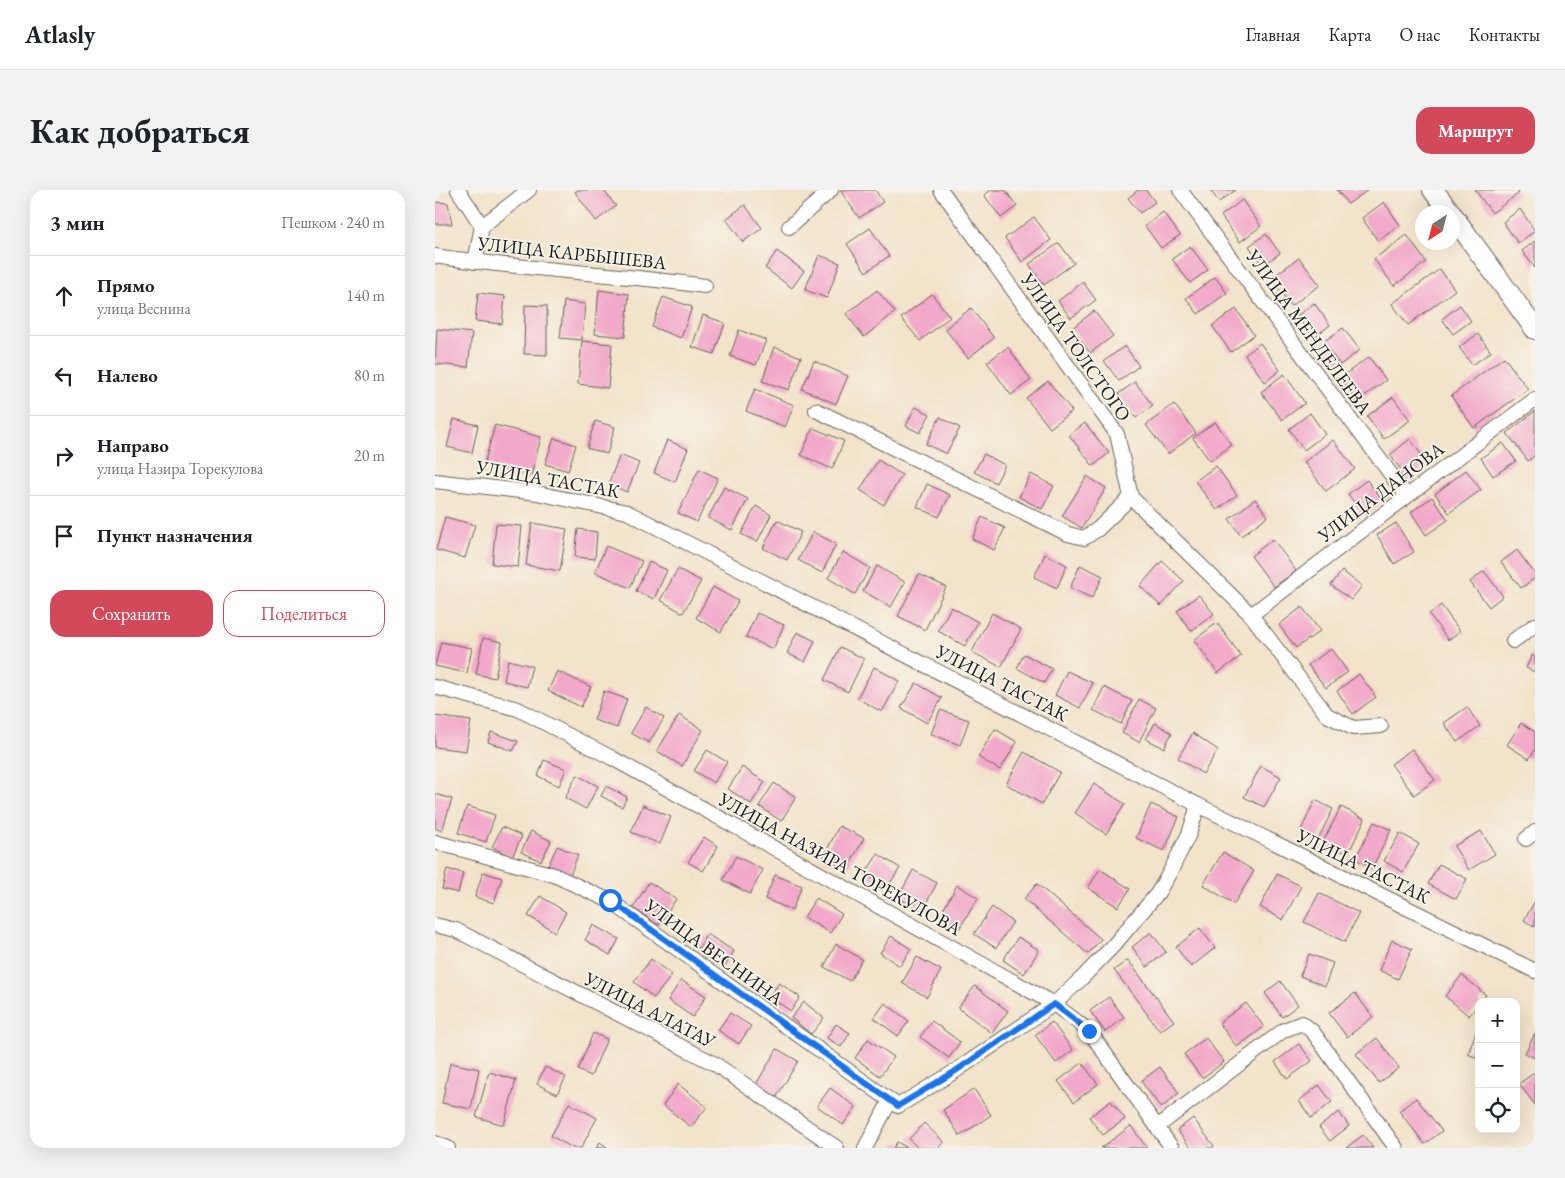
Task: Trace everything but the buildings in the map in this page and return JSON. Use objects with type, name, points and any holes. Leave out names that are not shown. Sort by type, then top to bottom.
[{"type":"main road","points":[[1433,190],[1445,205]]},
{"type":"main road","points":[[1460,226],[1535,329]]},
{"type":"street","points":[[458,190],[482,226]]},
{"type":"street","points":[[475,262],[482,226],[529,190]]},
{"type":"street","points":[[789,227],[831,190]]},
{"type":"street","name":"УЛИЦА ТОЛСТОГО","points":[[941,190],[1117,434],[1131,497]]},
{"type":"street","name":"УЛИЦА МЕНДЕЛЕЕВА","points":[[1180,190],[1407,496]]},
{"type":"street","name":"УЛИЦА КАРБЫШЕВА","points":[[435,256],[475,262],[705,286]]},
{"type":"street","name":"УЛИЦА ДАНОВА","points":[[1251,615],[1535,399]]},
{"type":"street","points":[[816,410],[1068,534],[1084,538],[1098,529],[1131,497],[1251,615],[1327,715],[1353,728],[1381,726]]},
{"type":"street","name":"УЛИЦА ТАСТАК","points":[[435,481],[537,493],[627,512],[1197,805],[1535,971]]},
{"type":"street","points":[[1513,641],[1535,625]]},
{"type":"street","name":"УЛИЦА НАЗИРА ТОРЕКУЛОВА","points":[[435,686],[518,709],[612,758],[1054,1004],[1089,1031],[1172,1148]]},
{"type":"street","points":[[865,1148],[894,1104],[954,1072],[1054,1004],[1113,946],[1157,894],[1189,834],[1197,805]]},
{"type":"street","name":"УЛИЦА ВЕСНИНА","points":[[435,842],[554,875],[610,900],[894,1104]]},
{"type":"street","name":"УЛИЦА АЛАТАУ","points":[[435,925],[456,930],[715,1064],[837,1148]]},
{"type":"street","points":[[1157,1127],[1284,1030],[1302,1023],[1313,1032],[1396,1148]]},
{"type":"street","points":[[435,1143],[448,1148]]},
{"type":"route","points":[[610,900],[898,1106],[954,1072],[1054,1004],[1089,1031]]}]
